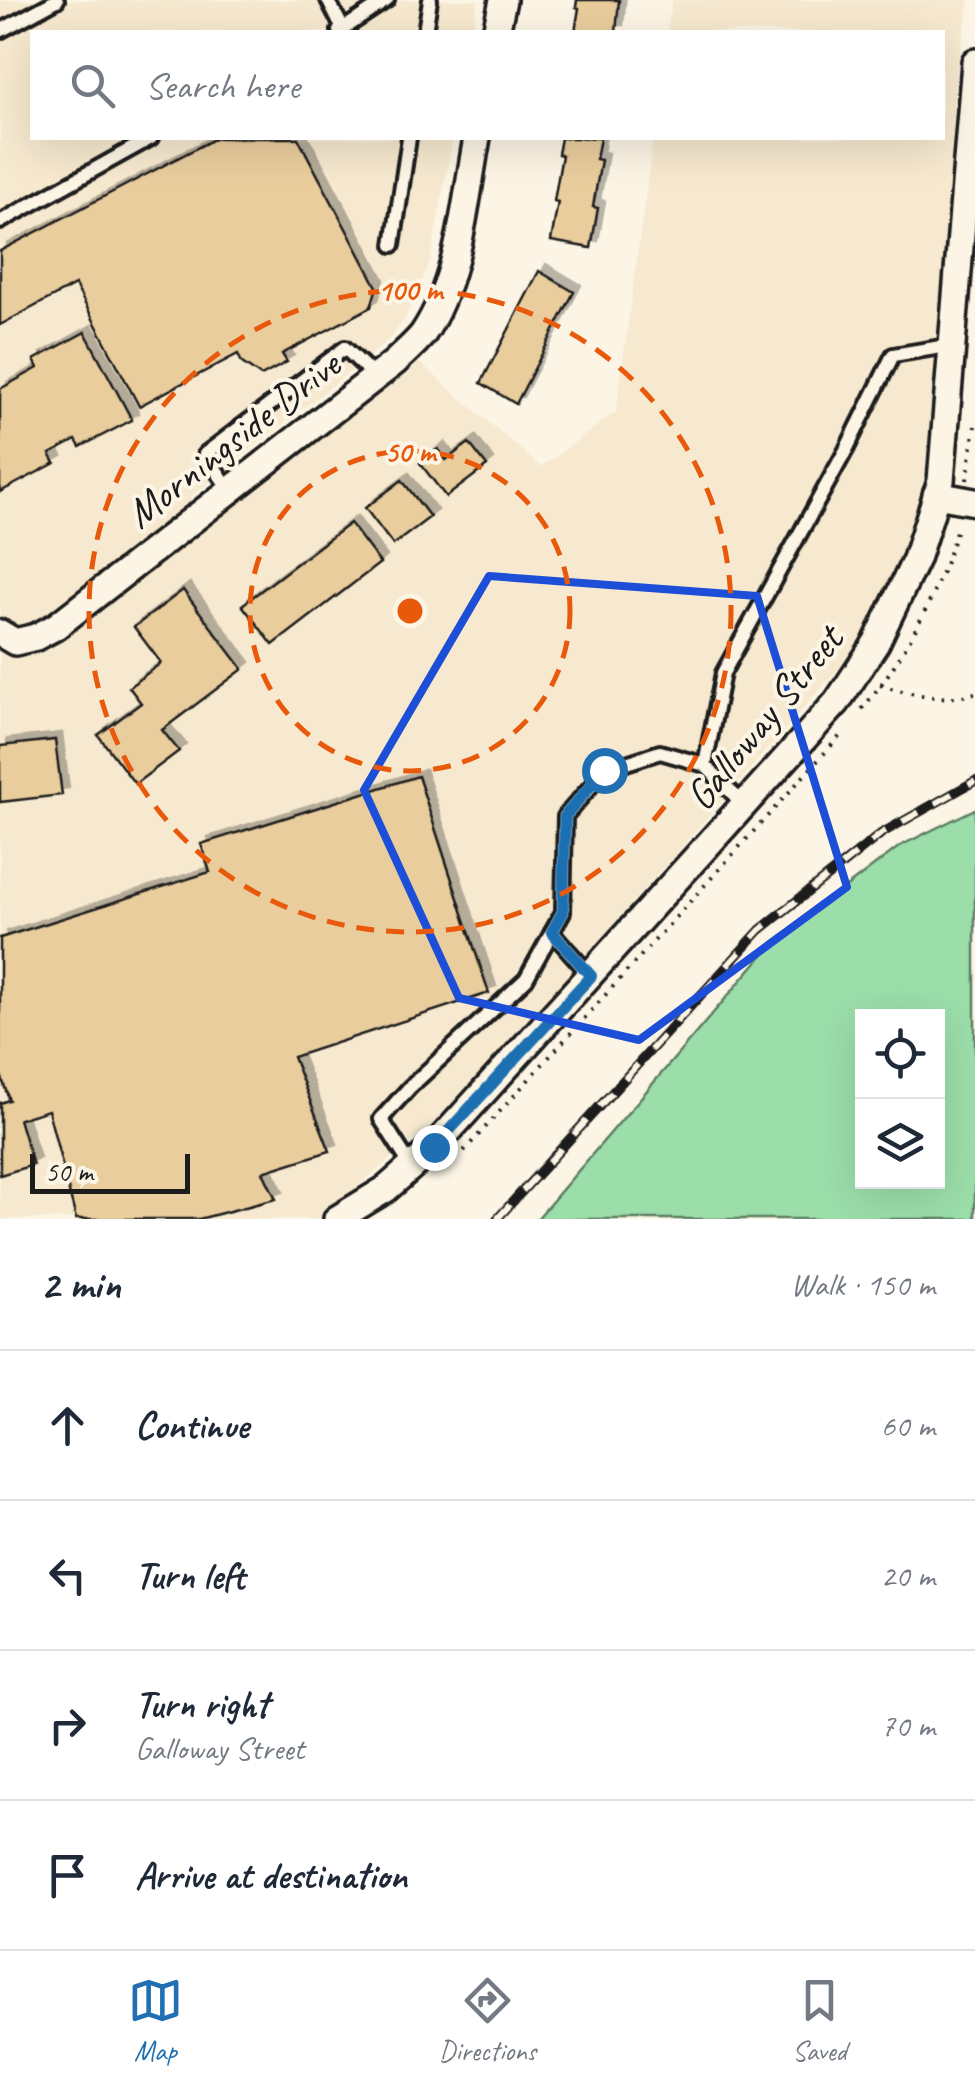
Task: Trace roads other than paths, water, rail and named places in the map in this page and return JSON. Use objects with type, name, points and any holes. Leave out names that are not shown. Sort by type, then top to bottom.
[{"type":"street","points":[[496,30],[502,0]]},
{"type":"street","name":"Galloway Street","points":[[337,1219],[386,1189],[434,1147],[836,702],[876,643],[916,559],[936,494],[948,414],[975,62]]},
{"type":"street","name":"Morningside Drive","points":[[7,637],[36,637],[55,627],[420,338],[440,305],[455,254],[477,140]]},
{"type":"street","points":[[936,494],[975,502]]},
{"type":"lane","points":[[0,31],[57,0]]},
{"type":"lane","points":[[328,0],[341,30]]},
{"type":"lane","points":[[342,30],[387,0]]},
{"type":"lane","points":[[425,30],[430,0]]},
{"type":"lane","points":[[0,222],[147,140]]},
{"type":"lane","points":[[394,245],[409,140]]},
{"type":"lane","points":[[704,765],[722,673],[894,356],[953,346]]},
{"type":"lane","points":[[230,490],[205,454],[345,348],[375,377]]},
{"type":"lane","points":[[412,1166],[381,1119],[526,979],[563,912],[565,816],[604,770],[660,752],[704,765],[744,806]]},
{"type":"lane","points":[[552,932],[591,976]]},
{"type":"railway","points":[[497,1219],[760,930],[882,833],[975,781]]}]
